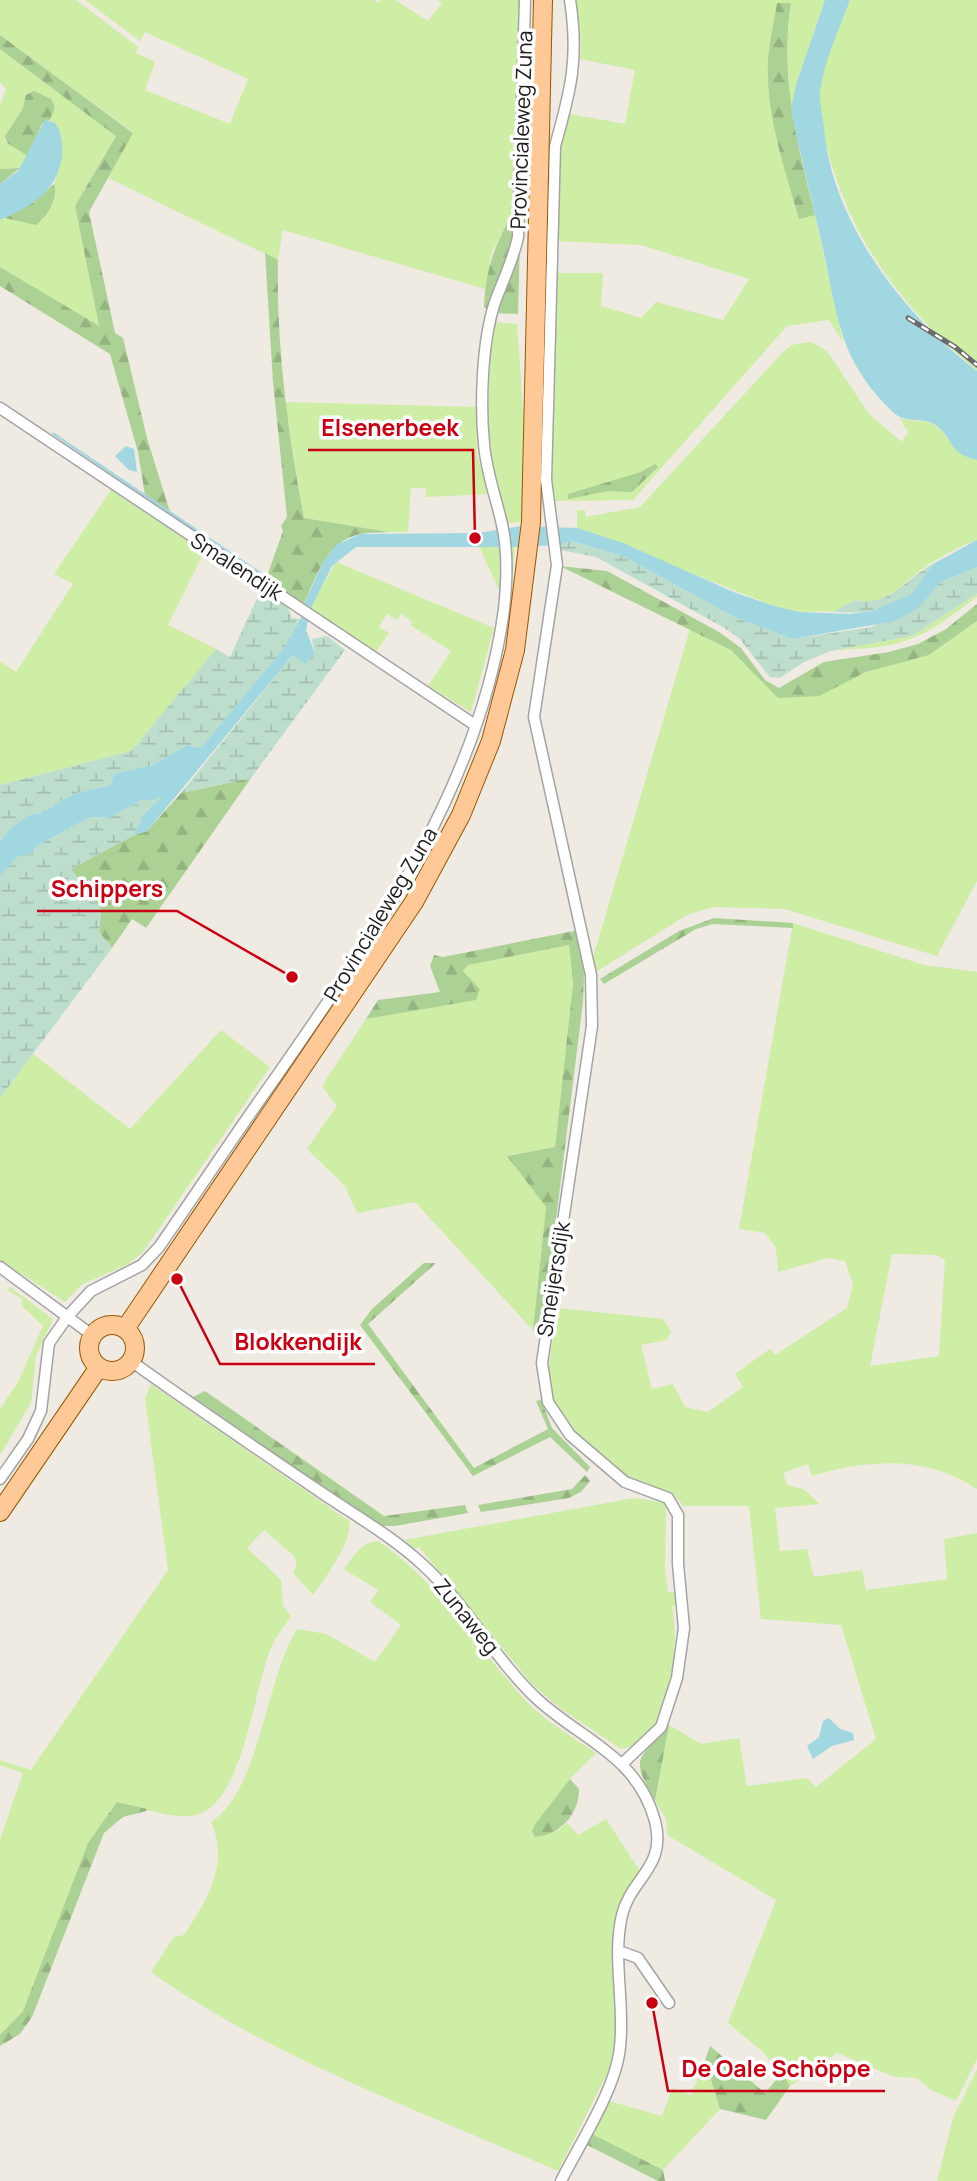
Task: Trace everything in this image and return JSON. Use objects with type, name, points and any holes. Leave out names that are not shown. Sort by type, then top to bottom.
[{"type":"main road","name":"Provincialeweg Zuna","points":[[125,1329],[383,950],[438,862],[461,815],[497,719],[515,650],[529,554],[543,0]]},
{"type":"main road","points":[[106,1325],[125,1329],[134,1341],[131,1361],[117,1371],[99,1367],[88,1350],[93,1335],[106,1325]]},
{"type":"main road","points":[[0,1511],[99,1367]]},
{"type":"street","name":"Provincialeweg Zuna","points":[[0,1479],[28,1439],[41,1411],[49,1343],[68,1316],[91,1291],[142,1265],[159,1247],[312,1026],[403,885],[438,818],[475,724],[496,651],[504,608],[502,524],[484,445],[485,349],[494,305],[518,237],[525,0]]},
{"type":"street","name":"Provincialeweg Zuna","points":[[534,717],[556,565],[546,480],[555,146],[570,93],[575,61],[570,0]]},
{"type":"street","name":"Smalendijk","points":[[0,408],[475,724]]},
{"type":"street","name":"Smeijersdijk","points":[[534,717],[592,975],[592,1026],[543,1347],[545,1392],[553,1412],[576,1442],[625,1482],[668,1498],[676,1507],[679,1520],[677,1557],[684,1628],[677,1678],[661,1727],[623,1763]]},
{"type":"street","points":[[0,1267],[93,1335]]},
{"type":"street","name":"Zunaweg","points":[[131,1361],[415,1558],[435,1577],[532,1694],[623,1763],[651,1811],[658,1842],[652,1864],[625,1906],[619,1951],[621,2025],[618,2062],[561,2181]]},
{"type":"street","points":[[619,1951],[638,1958],[669,2003]]},
{"type":"green space","points":[[0,0],[76,0],[138,47],[136,53],[155,62],[145,90],[230,124],[248,79],[145,32],[140,41],[85,0],[374,0],[379,3],[381,0],[395,0],[428,21],[442,3],[438,0],[521,0],[514,209],[491,254],[485,289],[283,230],[278,260],[108,178],[133,132],[0,35]]},
{"type":"green space","points":[[575,0],[825,0],[796,85],[791,110],[786,45],[791,4],[777,3],[768,57],[768,78],[777,139],[799,218],[815,215],[843,342],[829,320],[787,326],[633,500],[554,501],[551,471],[554,273],[603,273],[601,306],[641,318],[656,302],[723,320],[749,279],[641,245],[555,241],[558,152],[570,114],[625,124],[635,70],[580,59],[581,42]]},
{"type":"green space","points":[[850,0],[977,0],[977,371],[930,327],[889,278],[856,225],[832,165],[824,138],[819,100],[828,56]]},
{"type":"green space","points":[[777,3],[791,3],[787,57],[789,84],[797,137],[815,215],[799,219],[777,139],[769,98],[768,57]]},
{"type":"green space","points":[[0,35],[133,133],[89,212],[115,333],[123,338],[147,438],[170,512],[145,495],[138,452],[110,354],[0,286],[0,267],[99,326],[75,206],[116,136],[0,49]]},
{"type":"green space","points":[[0,49],[116,135],[75,206],[99,327],[0,267],[0,220],[42,221],[54,201],[54,184],[62,153],[62,139],[50,120],[55,107],[24,100],[22,110],[4,140],[28,156],[20,168],[0,169],[0,105],[6,89],[0,82]]},
{"type":"green space","points":[[34,91],[51,99],[55,107],[50,120],[42,124],[28,156],[7,143],[5,136],[22,110],[26,95]]},
{"type":"green space","points":[[20,168],[0,184],[0,169]]},
{"type":"green space","points":[[54,184],[55,195],[51,206],[36,225],[5,218],[34,202]]},
{"type":"green space","points":[[514,209],[520,241],[518,314],[494,313],[484,307],[489,267]]},
{"type":"green space","points":[[265,253],[278,260],[284,389],[304,518],[389,532],[361,534],[339,544],[324,561],[304,604],[266,579],[283,531],[281,526],[287,517],[273,382]]},
{"type":"green space","points":[[494,322],[517,324],[526,454],[524,522],[508,523],[487,445],[491,330]]},
{"type":"green space","points":[[811,342],[827,351],[869,414],[902,442],[908,432],[900,418],[926,422],[945,434],[960,452],[977,460],[977,540],[922,569],[884,598],[854,600],[835,611],[800,612],[774,606],[577,528],[577,510],[585,510],[586,517],[640,507],[784,351],[792,345]]},
{"type":"green space","points":[[285,402],[476,407],[477,456],[490,494],[426,497],[426,488],[411,488],[408,532],[389,532],[304,518]]},
{"type":"green space","points":[[655,464],[658,467],[632,492],[608,491],[568,499],[568,494],[641,472]]},
{"type":"green space","points":[[111,490],[204,552],[168,625],[216,649],[131,751],[0,785],[0,661],[16,672],[73,584],[54,574]]},
{"type":"green space","points":[[572,541],[623,556],[736,618],[793,639],[872,627],[941,582],[977,567],[977,594],[912,636],[831,651],[804,662],[780,678],[770,677],[739,638],[723,627],[596,557],[561,550],[559,545]]},
{"type":"green space","points":[[479,546],[515,547],[510,596],[503,599]]},
{"type":"green space","points":[[336,562],[494,628],[471,712],[428,686],[451,651],[410,625],[412,621],[401,614],[397,620],[387,614],[379,627],[389,633],[376,652],[310,608]]},
{"type":"green space","points":[[933,564],[914,592],[895,605],[872,611],[847,613],[825,611],[835,611],[854,600],[867,601],[888,596]]},
{"type":"green space","points":[[560,566],[607,571],[719,632],[741,648],[765,680],[779,688],[824,662],[889,652],[918,644],[946,629],[977,604],[977,621],[929,655],[866,672],[819,696],[778,698],[731,650]]},
{"type":"green space","points":[[259,594],[267,599],[274,597],[288,608],[292,618],[300,619],[283,650],[201,748],[187,745],[153,765],[115,774],[111,785],[73,794],[42,813],[27,816],[8,831],[0,842],[0,785],[131,751],[216,649],[230,657]]},
{"type":"green space","points":[[977,594],[977,597],[932,629],[902,642],[831,651],[912,636]]},
{"type":"green space","points":[[977,621],[977,881],[937,956],[785,909],[713,907],[687,915],[594,973],[592,961],[690,629],[732,650],[778,698],[835,686],[880,667],[929,655]]},
{"type":"green space","points":[[327,636],[345,650],[251,778],[181,793],[294,654],[315,653],[312,639]]},
{"type":"green space","points":[[251,778],[146,928],[132,919],[112,948],[99,932],[101,910],[71,869],[134,835],[147,831],[181,793]]},
{"type":"green space","points":[[165,795],[145,813],[134,835],[71,869],[101,910],[99,932],[112,948],[0,1098],[0,876],[18,855],[31,854],[38,845],[90,817],[109,818],[143,799]]},
{"type":"green space","points":[[714,918],[793,923],[793,928],[713,924],[696,929],[604,984],[600,979],[679,931]]},
{"type":"green space","points":[[793,923],[924,965],[977,972],[977,1489],[938,1470],[917,1465],[896,1463],[854,1466],[812,1476],[808,1464],[783,1473],[787,1485],[803,1489],[820,1504],[775,1508],[780,1551],[807,1549],[814,1577],[862,1570],[866,1590],[947,1579],[944,1539],[977,1533],[977,2059],[956,2101],[931,2090],[917,2078],[895,2077],[837,2053],[790,2086],[762,2051],[728,2023],[776,1900],[667,1835],[666,1819],[655,1801],[669,1725],[701,1744],[739,1738],[747,1786],[807,1778],[816,1787],[876,1739],[841,1625],[761,1619],[749,1506],[683,1506],[669,1492],[626,1476],[575,1433],[562,1417],[550,1387],[549,1371],[558,1308],[663,1319],[671,1331],[667,1340],[641,1345],[652,1389],[673,1384],[685,1407],[708,1412],[743,1387],[735,1374],[770,1349],[775,1355],[847,1308],[853,1284],[845,1261],[828,1258],[778,1272],[776,1248],[765,1233],[739,1229]],"holes":[[[892,1254],[937,1255],[945,1260],[939,1356],[870,1366]]]},
{"type":"green space","points":[[579,930],[584,976],[583,1002],[541,1340],[533,1330],[546,1207],[507,1156],[555,1147],[573,984],[569,945],[468,965],[463,971],[480,989],[476,1000],[366,1019],[378,1000],[440,992],[430,966],[434,955],[443,957]]},
{"type":"green space","points":[[569,945],[573,984],[555,1147],[509,1155],[546,1207],[533,1330],[415,1202],[357,1213],[345,1186],[307,1149],[337,1106],[322,1086],[366,1019],[443,1005],[480,989],[463,971],[467,965]]},
{"type":"green space","points":[[221,1030],[270,1067],[143,1252],[128,1264],[81,1285],[65,1302],[0,1260],[0,1098],[33,1054],[130,1129]]},
{"type":"green space","points":[[424,1263],[436,1263],[368,1324],[474,1468],[548,1429],[536,1401],[541,1400],[552,1428],[590,1467],[587,1472],[550,1437],[473,1476],[360,1325],[372,1309]]},
{"type":"green space","points":[[10,1287],[53,1319],[36,1356],[31,1403],[0,1455],[0,1409],[18,1382],[43,1326],[22,1306],[22,1299],[7,1290]]},
{"type":"green space","points":[[151,1384],[349,1521],[347,1539],[313,1595],[293,1573],[297,1563],[294,1556],[264,1530],[247,1548],[281,1580],[283,1606],[291,1616],[271,1648],[245,1741],[226,1789],[212,1806],[196,1815],[176,1816],[117,1802],[88,1843],[23,2011],[0,2035],[0,1840],[23,1773],[0,1765],[0,1760],[31,1770],[168,1570],[145,1399]]},
{"type":"green space","points":[[205,1391],[384,1516],[465,1505],[468,1513],[395,1526],[379,1526],[193,1397]]},
{"type":"green space","points":[[585,1475],[590,1481],[581,1492],[569,1498],[481,1512],[478,1505],[572,1489]]},
{"type":"green space","points":[[634,1498],[661,1502],[663,1499],[671,1507],[666,1510],[665,1572],[668,1592],[675,1592],[677,1605],[672,1607],[673,1667],[661,1711],[651,1729],[638,1743],[621,1749],[560,1708],[532,1684],[419,1547],[415,1549],[404,1540]]},
{"type":"green space","points":[[378,1541],[400,1557],[439,1596],[535,1710],[596,1753],[570,1779],[532,1834],[534,1837],[559,1830],[567,1823],[578,1835],[606,1819],[641,1873],[614,1941],[615,2036],[610,2068],[558,2171],[401,2105],[297,2057],[198,2003],[151,1972],[174,1937],[184,1935],[208,1895],[217,1867],[218,1852],[211,1822],[227,1807],[241,1786],[277,1676],[297,1629],[326,1634],[375,1662],[401,1625],[370,1602],[378,1590],[344,1569],[362,1547]]},
{"type":"green space","points":[[669,1725],[655,1801],[642,1775],[641,1760]]},
{"type":"green space","points":[[570,1779],[579,1789],[572,1815],[560,1828],[534,1837],[532,1831],[536,1823]]},
{"type":"green space","points":[[117,1802],[147,1809],[123,1817],[104,1833],[32,2017],[20,2034],[0,2046],[0,2035],[23,2011],[88,1843]]},
{"type":"green space","points":[[710,2046],[765,2093],[782,2073],[790,2086],[766,2120],[720,2109],[705,2060]]},
{"type":"green space","points":[[705,2060],[720,2109],[663,2170],[592,2134],[609,2101],[662,2116],[672,2088],[691,2095]]},
{"type":"green space","points":[[977,2069],[977,2181],[937,2181],[953,2118]]},
{"type":"green space","points":[[592,2134],[663,2170],[665,2181],[658,2181],[587,2145]]},
{"type":"water","points":[[825,0],[850,0],[829,56],[820,91],[830,163],[841,198],[876,264],[899,295],[923,323],[977,371],[977,460],[956,451],[944,433],[933,423],[904,419],[894,413],[861,373],[842,333],[791,110],[796,85]]},
{"type":"water","points":[[45,120],[55,123],[62,139],[62,155],[55,179],[32,203],[0,220],[0,184],[18,171]]},
{"type":"water","points":[[53,432],[268,577],[266,579],[52,434]]},
{"type":"water","points":[[126,446],[134,449],[137,472],[129,470],[115,456]]},
{"type":"water","points":[[521,526],[577,528],[623,543],[736,593],[800,612],[850,614],[873,611],[912,594],[933,564],[977,540],[977,567],[941,582],[919,607],[895,621],[793,639],[736,618],[623,556],[572,541],[559,545],[515,547],[356,547],[332,566],[311,608],[306,630],[315,653],[305,664],[293,655],[147,831],[134,835],[145,813],[163,796],[150,801],[143,799],[109,818],[90,817],[38,845],[31,854],[18,856],[0,876],[0,842],[8,831],[27,816],[42,813],[73,794],[111,785],[114,774],[153,765],[187,745],[201,748],[284,648],[302,616],[304,604],[323,562],[336,545],[360,534],[479,533]]},
{"type":"water","points":[[829,1718],[840,1729],[853,1733],[854,1740],[832,1746],[813,1759],[807,1746],[819,1737],[823,1721]]},
{"type":"railway","points":[[908,318],[955,347],[977,365]]},
{"type":"place","name":"Elsenerbeek","points":[[475,538]]},
{"type":"place","name":"Schippers","points":[[292,977]]},
{"type":"place","name":"Blokkendijk","points":[[177,1279]]},
{"type":"place","name":"De Oale Schöppe","points":[[652,2003]]}]
